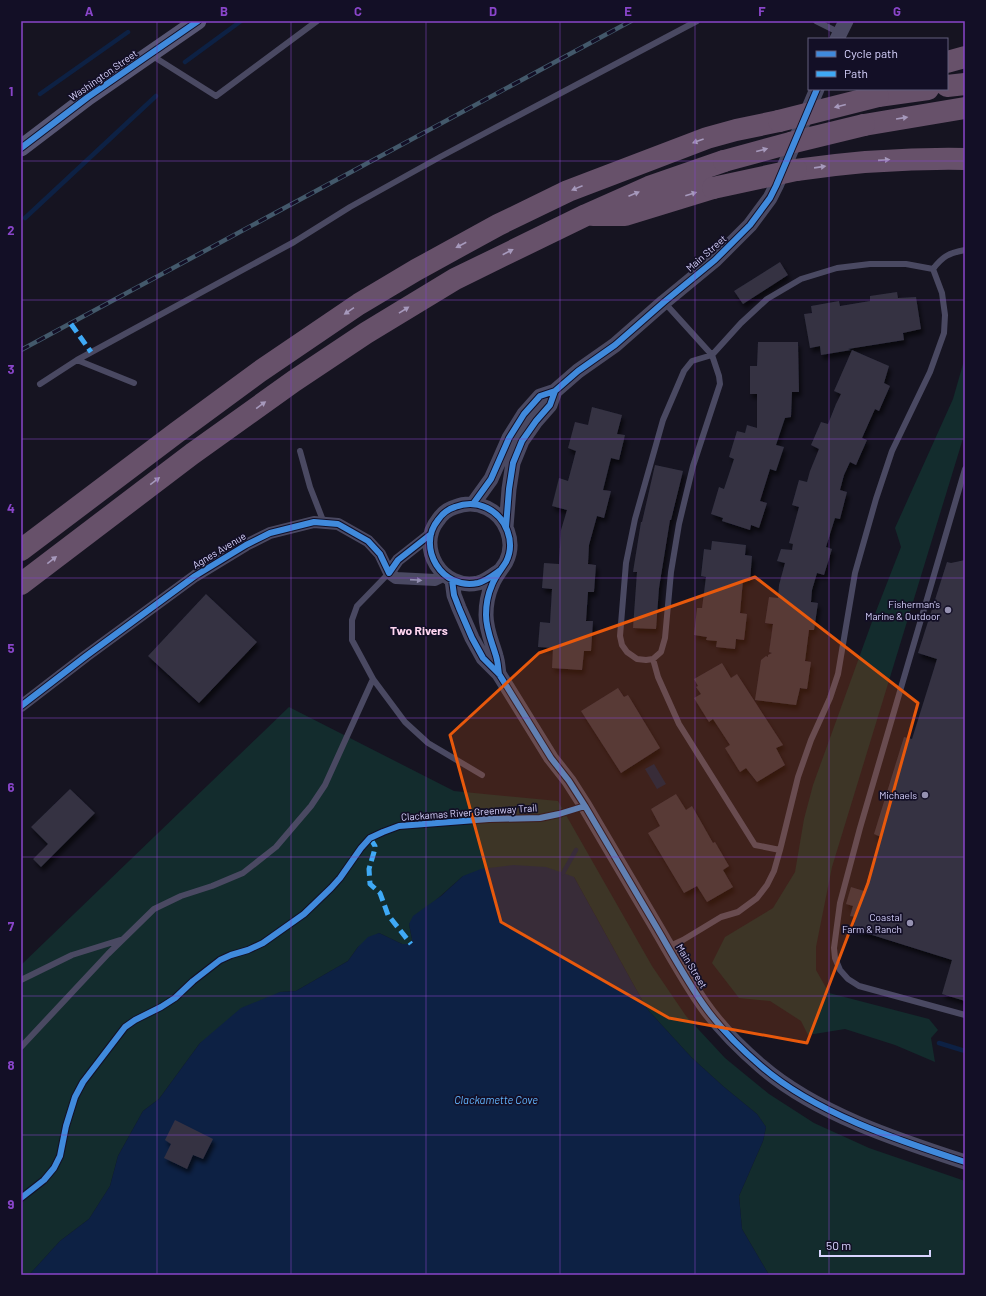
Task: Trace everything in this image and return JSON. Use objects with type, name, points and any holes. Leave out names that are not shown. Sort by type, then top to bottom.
[{"type":"highway","points":[[948,62],[965,57]]},
{"type":"highway","points":[[948,86],[965,84]]},
{"type":"highway","points":[[779,121],[814,99],[843,90]]},
{"type":"highway","points":[[21,550],[259,372],[359,304],[416,270],[498,225],[568,191],[707,138],[878,96],[921,90]]},
{"type":"highway","points":[[21,584],[192,454],[294,381],[366,333],[454,279],[586,215],[649,187],[724,161],[864,125],[965,108]]},
{"type":"highway","points":[[586,215],[625,215],[713,188],[796,170],[845,163],[894,160],[965,159]]},
{"type":"main road","name":"Washington Street","points":[[21,148],[88,97],[198,21]]},
{"type":"street","name":"Main Street","points":[[473,504],[491,479],[509,438],[524,414],[540,396],[555,391],[578,371],[615,345],[715,260],[750,226],[770,198],[784,170],[817,90]]},
{"type":"street","name":"Main Street","points":[[506,527],[513,463],[522,441],[536,421],[550,405],[555,391]]},
{"type":"street","name":"Main Street","points":[[499,571],[489,579],[477,583],[464,583],[448,577],[437,567],[432,557],[430,545],[431,534],[435,524],[446,511],[462,504],[473,504],[486,507],[498,515],[506,527],[510,538],[510,550],[506,561],[491,586],[487,601],[486,624],[496,657],[499,674]]},
{"type":"street","name":"Agnes Avenue","points":[[21,706],[144,612],[195,576],[246,545],[270,533],[314,522],[338,524],[368,540],[380,554],[389,573]]},
{"type":"street","points":[[431,534],[398,560],[389,573],[396,578],[421,580],[435,580],[448,577]]},
{"type":"street","name":"Main Street","points":[[448,577],[472,638],[483,658],[499,674],[551,758],[569,781],[585,806],[668,947],[712,1016],[740,1047],[761,1066],[809,1099],[840,1115],[900,1140],[965,1162]]},
{"type":"lane","points":[[150,54],[216,96],[316,21]]},
{"type":"lane","points":[[40,384],[77,360],[294,242],[350,207],[440,157],[697,21]]},
{"type":"lane","points":[[816,21],[841,31]]},
{"type":"lane","points":[[933,269],[941,259],[952,253],[965,250]]},
{"type":"lane","points":[[664,302],[712,354],[720,384],[693,466],[679,524],[671,572],[665,638],[661,652],[653,659],[646,660],[637,659],[626,652],[622,645],[620,636],[626,564],[635,518],[663,420],[684,371],[692,362],[712,354],[741,323],[768,299],[801,280],[837,268],[870,264],[906,264],[933,269]]},
{"type":"lane","points":[[668,947],[683,940],[721,917],[738,912],[757,898],[767,885],[774,871],[801,770],[811,740],[830,698],[838,674],[855,573],[876,499],[892,451],[930,372],[944,334],[945,315],[942,293],[933,269]]},
{"type":"lane","points":[[77,360],[134,383]]},
{"type":"lane","points":[[300,451],[310,487],[324,523]]},
{"type":"lane","points":[[965,469],[860,828],[840,903],[834,948],[835,958],[840,970],[848,980],[859,986],[965,1015]]},
{"type":"lane","points":[[389,573],[357,606],[352,620],[352,640],[374,679],[405,722],[428,743],[482,775]]},
{"type":"lane","points":[[653,659],[658,677],[679,724],[755,845],[780,850]]},
{"type":"lane","points":[[21,1048],[108,954],[154,909],[181,896],[212,886],[243,873],[276,847],[311,806],[325,785],[374,679]]},
{"type":"lane","points":[[21,980],[72,955],[122,940]]},
{"type":"highlighted area","points":[[755,577],[918,703],[868,883],[807,1043],[669,1018],[501,922],[450,735],[539,653]]},
{"type":"green space","points":[[965,357],[965,432],[832,867],[816,947],[816,970],[829,993],[929,1019],[938,1030],[931,1038],[935,1062],[895,1045],[845,1029],[808,1035],[801,1021],[770,1001],[739,998],[712,963],[725,937],[773,908],[795,872],[804,819],[813,785],[873,619],[901,547],[895,528],[953,399]]},
{"type":"green space","points":[[289,707],[454,791],[558,801],[652,966],[686,1016],[725,1058],[769,1094],[814,1123],[869,1148],[965,1181],[965,1275],[769,1275],[742,1229],[739,1196],[763,1141],[766,1127],[757,1114],[692,1058],[647,1009],[574,877],[463,876],[409,924],[412,939],[411,944],[402,944],[379,933],[358,947],[348,961],[296,991],[280,992],[200,1043],[159,1099],[143,1111],[118,1156],[110,1186],[89,1219],[60,1241],[29,1275],[21,1275],[21,965]]},
{"type":"water","points":[[654,764],[666,784],[657,789],[645,769]]},
{"type":"water","name":"Clackamette Cove","points":[[513,865],[546,867],[574,877],[647,1009],[692,1058],[757,1114],[766,1127],[763,1141],[739,1196],[742,1229],[769,1275],[29,1275],[60,1241],[89,1219],[110,1186],[118,1156],[143,1111],[159,1099],[200,1043],[241,1008],[280,992],[296,991],[348,961],[358,947],[368,937],[379,933],[402,944],[411,944],[412,939],[409,924],[413,916],[441,896],[463,876],[481,869]]},
{"type":"building","points":[[780,262],[788,275],[743,304],[734,291]]},
{"type":"building","points":[[897,292],[898,298],[916,297],[921,329],[903,333],[904,340],[821,355],[820,346],[810,348],[804,314],[812,313],[811,306],[839,301],[840,306],[870,301],[870,296]]},
{"type":"building","points":[[758,342],[798,342],[799,392],[792,392],[791,417],[785,418],[776,445],[784,447],[776,471],[770,469],[760,501],[767,503],[759,528],[751,525],[750,530],[722,521],[723,518],[711,514],[719,487],[724,489],[734,459],[729,457],[737,431],[745,433],[747,425],[757,428],[757,394],[750,394],[750,366],[757,366]]},
{"type":"building","points":[[852,350],[889,366],[884,383],[890,386],[879,411],[875,409],[862,438],[867,440],[856,465],[850,462],[844,475],[840,490],[847,492],[840,519],[835,518],[826,547],[832,549],[824,575],[817,573],[812,590],[811,602],[818,603],[814,630],[809,630],[805,661],[811,662],[807,689],[800,688],[796,705],[755,700],[761,660],[766,656],[768,657],[768,655],[772,653],[769,652],[773,624],[765,623],[769,597],[778,598],[779,585],[785,563],[777,561],[781,549],[792,550],[793,544],[789,543],[799,507],[792,505],[799,480],[807,482],[819,449],[811,445],[821,422],[828,424],[841,394],[834,391]]},
{"type":"building","points":[[592,407],[622,415],[617,434],[625,435],[619,460],[611,458],[603,490],[611,491],[604,518],[597,516],[589,545],[588,564],[596,565],[594,592],[588,592],[586,621],[593,621],[591,651],[584,651],[582,670],[552,668],[553,648],[538,647],[540,622],[550,623],[552,589],[542,588],[544,563],[559,564],[561,530],[567,510],[552,506],[559,478],[568,481],[576,451],[568,448],[575,422],[588,425]]},
{"type":"building","points":[[655,465],[683,471],[670,520],[659,588],[656,629],[633,628],[637,572],[633,572],[641,522]]},
{"type":"building","points":[[712,541],[746,545],[745,555],[752,556],[750,581],[743,580],[740,613],[747,614],[744,640],[736,639],[735,649],[716,647],[717,641],[706,640],[707,637],[694,635],[697,608],[702,608],[706,577],[701,576],[704,549],[711,550]]},
{"type":"building","points":[[965,560],[965,1001],[942,994],[952,960],[853,929],[856,917],[850,916],[853,906],[846,904],[851,887],[864,891],[881,837],[874,834],[904,737],[912,739],[937,659],[918,653],[947,562],[951,563]]},
{"type":"building","points":[[206,594],[257,642],[199,703],[148,656]]},
{"type":"building","points":[[722,663],[731,678],[737,674],[783,745],[776,748],[785,765],[757,782],[746,768],[740,772],[725,748],[730,745],[713,719],[709,722],[694,698],[701,694],[696,687],[698,686],[694,679]]},
{"type":"building","points":[[618,688],[624,697],[628,695],[660,748],[621,773],[581,711]]},
{"type":"building","points":[[70,789],[95,813],[41,867],[33,859],[48,844],[31,827]]},
{"type":"building","points":[[676,794],[686,810],[692,806],[713,843],[715,842],[729,866],[723,870],[733,887],[707,902],[697,886],[684,893],[648,833],[660,826],[651,809]]},
{"type":"building","points":[[175,1120],[213,1139],[203,1159],[193,1155],[187,1169],[164,1158],[171,1144],[165,1140]]},
{"type":"waterway","points":[[185,62],[241,21]]},
{"type":"waterway","points":[[40,94],[128,32]]},
{"type":"waterway","points":[[25,218],[156,96]]},
{"type":"waterway","points":[[563,873],[576,850]]},
{"type":"waterway","points":[[939,1043],[965,1051]]},
{"type":"railway","points":[[21,350],[631,21]]},
{"type":"marked path","points":[[71,324],[91,352]]},
{"type":"marked path","points":[[370,838],[375,846],[369,869],[370,884],[380,893],[388,915],[411,944]]},
{"type":"cycle path","points":[[21,148],[88,97],[198,21]]},
{"type":"cycle path","points":[[473,504],[491,479],[509,438],[524,414],[540,396],[555,391],[578,371],[615,345],[715,260],[750,225],[770,198],[776,186],[817,90]]},
{"type":"cycle path","points":[[506,527],[513,463],[522,441],[536,421],[550,405],[555,391]]},
{"type":"cycle path","points":[[499,571],[481,582],[465,584],[453,580],[444,574],[436,565],[431,554],[430,542],[432,531],[438,520],[445,512],[467,504],[479,505],[494,512],[504,524],[507,531],[510,546],[509,554],[491,588],[486,611],[487,626],[497,658],[499,674]]},
{"type":"cycle path","points":[[21,706],[195,576],[246,545],[270,533],[314,522],[338,524],[368,541],[380,554],[389,573],[398,560],[431,534]]},
{"type":"cycle path","points":[[452,580],[454,595],[459,608],[472,638],[483,658],[499,674],[551,758],[569,781],[690,984],[709,1013],[723,1029],[761,1066],[782,1083],[806,1098],[831,1111],[885,1134],[965,1162]]},
{"type":"cycle path","name":"Clackamas River Greenway Trail","points":[[21,1198],[44,1180],[54,1168],[60,1156],[66,1126],[75,1097],[83,1082],[125,1027],[175,998],[193,981],[220,960],[263,943],[304,914],[340,878],[370,838],[399,826],[489,819],[540,818],[585,806]]},
{"type":"place","name":"Fisherman's Marine & Outdoor","points":[[948,610]]},
{"type":"place","name":"Michaels","points":[[925,795]]},
{"type":"place","name":"Coastal Farm & Ranch","points":[[910,923]]},
{"type":"district","name":"Two Rivers","points":[[419,630]]}]
